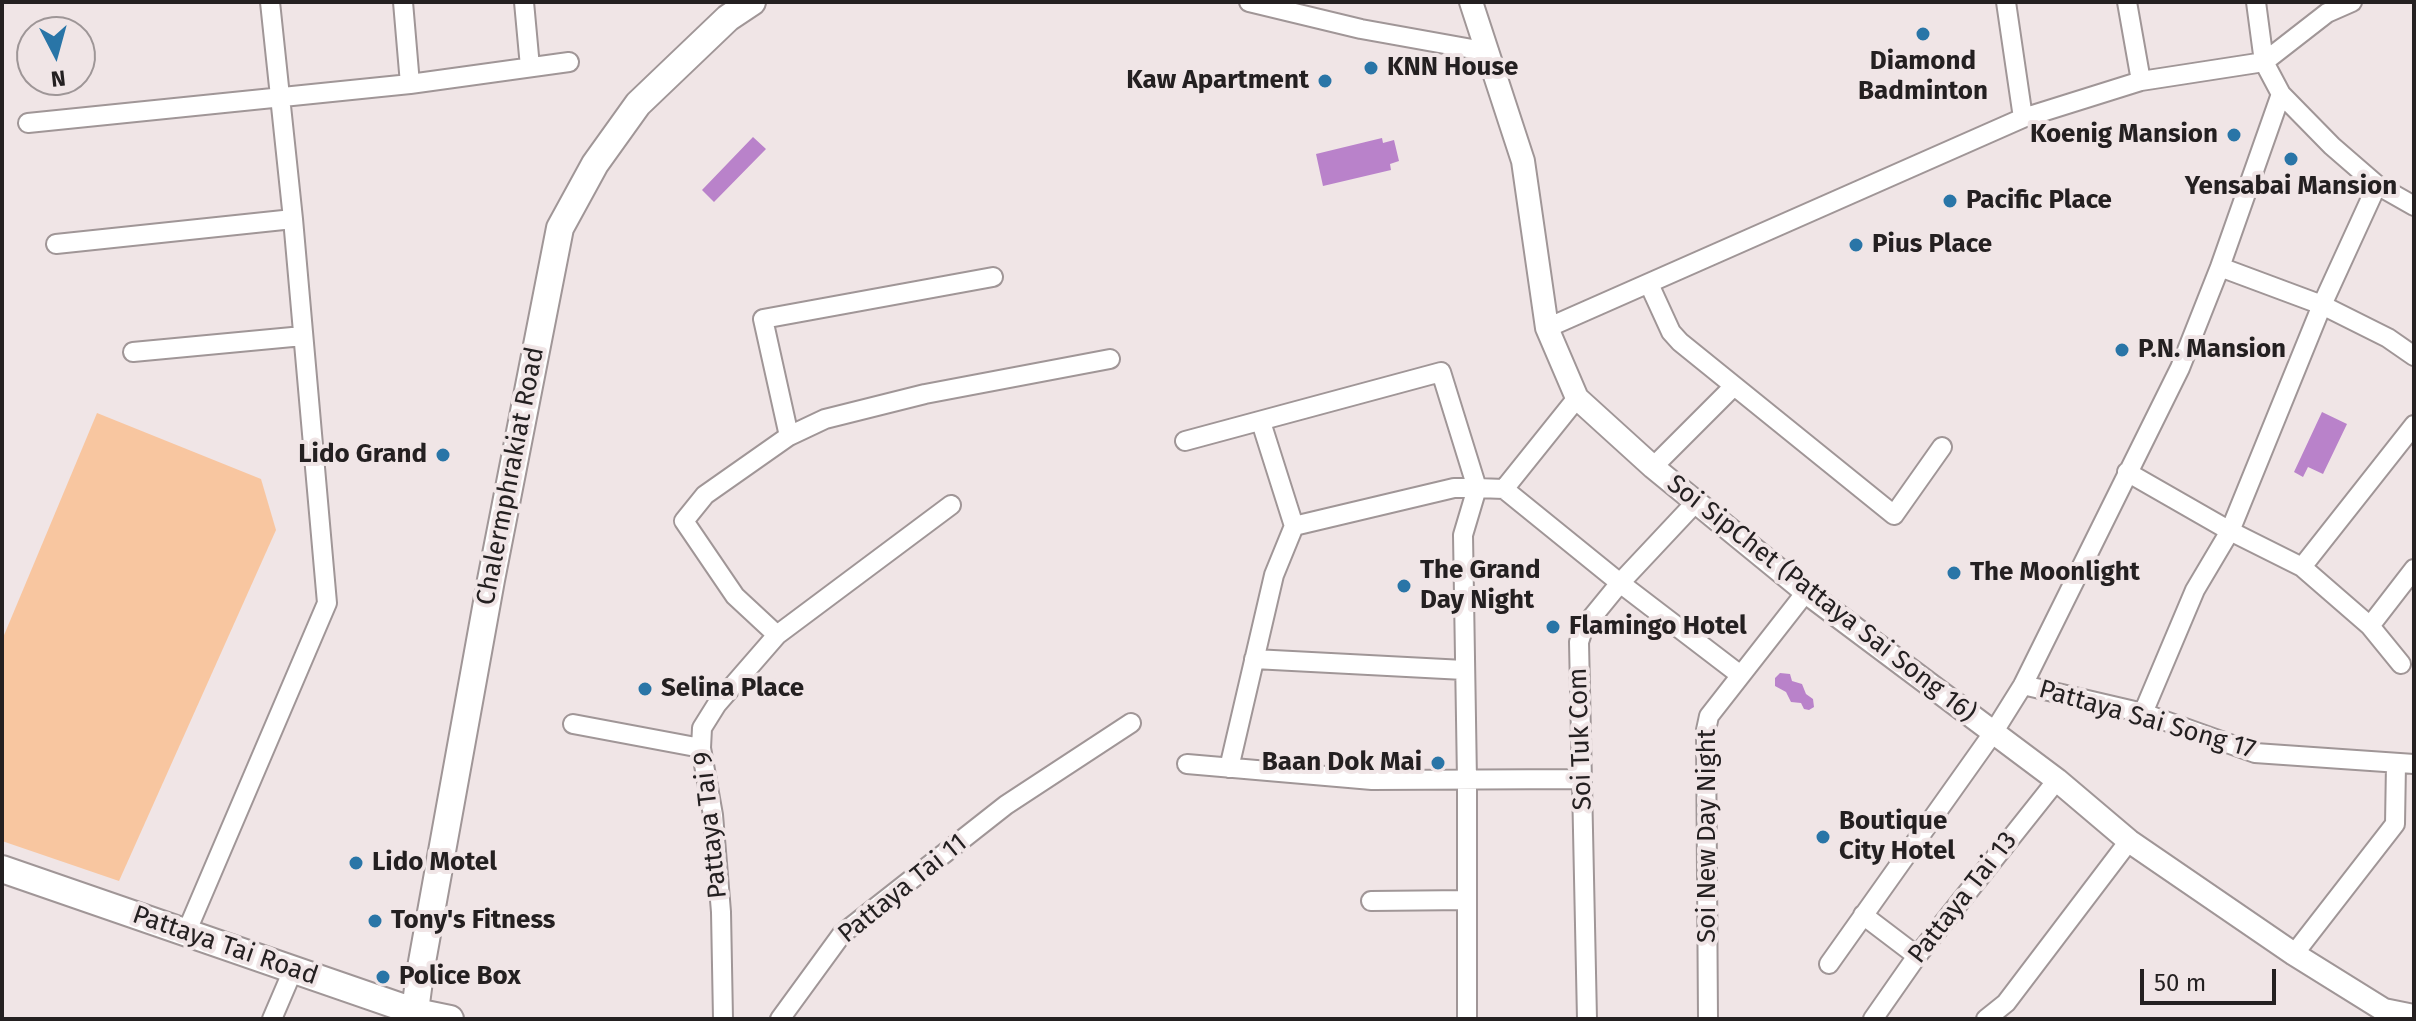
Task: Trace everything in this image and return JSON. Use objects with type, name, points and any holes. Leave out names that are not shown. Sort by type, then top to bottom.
[{"type":"main road","name":"Chalermphrakiat Road","points":[[415,1016],[420,973],[491,580],[560,228],[595,164],[638,104],[728,18],[752,2]]},
{"type":"main road","name":"Pattaya Tai Road","points":[[2,869],[293,970],[415,1016],[450,1019]]},
{"type":"street","points":[[186,933],[327,603],[293,219],[270,2]]},
{"type":"street","points":[[403,2],[410,84]]},
{"type":"street","points":[[524,2],[530,67]]},
{"type":"street","points":[[1249,2],[1361,29],[1489,52]]},
{"type":"street","name":"Soi SipChet (Pattaya Sai Song 16)","points":[[1471,2],[1523,161],[1547,328],[1577,398],[1653,467],[1806,592],[2057,780],[2129,841],[2294,954],[2384,1010],[2414,1016]]},
{"type":"street","points":[[2006,2],[2023,118]]},
{"type":"street","points":[[2127,2],[2141,81]]},
{"type":"street","points":[[2256,2],[2264,62],[2281,94],[2332,146],[2377,185],[2414,206]]},
{"type":"street","points":[[1547,328],[2023,118],[2141,81],[2264,62],[2327,13],[2352,2]]},
{"type":"street","points":[[28,123],[278,99],[569,62]]},
{"type":"street","points":[[1829,964],[1993,733],[2023,685],[2180,368],[2220,267],[2281,94]]},
{"type":"street","points":[[2143,713],[2195,590],[2230,531],[2322,305],[2377,185]]},
{"type":"street","points":[[56,244],[293,219]]},
{"type":"street","points":[[2220,267],[2322,305],[2388,338],[2414,356]]},
{"type":"street","points":[[789,436],[763,319],[993,277]]},
{"type":"street","points":[[1649,284],[1671,332],[1894,515],[1942,447]]},
{"type":"street","points":[[133,352],[303,336]]},
{"type":"street","points":[[777,635],[735,596],[684,521],[705,495],[789,436],[825,419],[925,394],[1110,359]]},
{"type":"street","points":[[1185,441],[1441,372],[1477,488],[1463,535],[1467,1019]]},
{"type":"street","points":[[1653,467],[1734,386]]},
{"type":"street","points":[[1504,489],[1577,398]]},
{"type":"street","points":[[1229,768],[1274,575],[1294,526],[1261,422]]},
{"type":"street","points":[[2302,567],[2414,425]]},
{"type":"street","points":[[2127,472],[2230,531],[2302,567],[2370,626],[2401,664]]},
{"type":"street","points":[[1294,526],[1454,488],[1504,489],[1739,674]]},
{"type":"street","name":"Soi Tuk Com","points":[[1587,1019],[1579,642],[1584,627],[1620,583],[1696,502]]},
{"type":"street","name":"Pattaya Tai 9","points":[[723,1019],[721,912],[713,815],[701,748],[702,728],[717,704],[777,635],[951,505]]},
{"type":"street","points":[[2370,626],[2414,569]]},
{"type":"street","name":"Soi New Day Night","points":[[1708,1019],[1706,730],[1714,706],[1806,592]]},
{"type":"street","points":[[1254,659],[1464,670]]},
{"type":"street","name":"Pattaya Sai Song 17","points":[[2023,685],[2143,713],[2255,753],[2405,764]]},
{"type":"street","name":"Pattaya Tai 11","points":[[780,1019],[842,934],[1006,805],[1131,723]]},
{"type":"street","points":[[573,724],[701,748]]},
{"type":"street","points":[[1187,764],[1372,780],[1582,779]]},
{"type":"street","points":[[2294,954],[2395,824],[2405,764]]},
{"type":"street","name":"Pattaya Tai 13","points":[[1873,1019],[1917,956],[2057,780]]},
{"type":"street","points":[[1986,1019],[2006,1003],[2129,841]]},
{"type":"street","points":[[1371,901],[1467,900]]},
{"type":"street","points":[[1863,915],[1917,956]]},
{"type":"street","points":[[272,1019],[293,970]]},
{"type":"shaded area","points":[[753,137],[766,149],[714,202],[702,190]]},
{"type":"shaded area","points":[[1382,138],[1383,143],[1394,140],[1399,161],[1390,164],[1391,170],[1323,186],[1316,154]]},
{"type":"shaded area","points":[[2322,412],[2347,424],[2323,474],[2308,467],[2303,477],[2294,472]]},
{"type":"shaded area","points":[[97,413],[261,479],[276,530],[119,881],[2,841],[2,640]]},
{"type":"shaded area","points":[[1780,673],[1790,674],[1792,681],[1802,684],[1806,694],[1813,699],[1814,707],[1804,709],[1801,703],[1791,702],[1786,692],[1775,686],[1775,678]]},
{"type":"place","name":"Diamond Badminton","points":[[1923,34]]},
{"type":"place","name":"KNN House","points":[[1371,68]]},
{"type":"place","name":"Kaw Apartment","points":[[1325,81]]},
{"type":"place","name":"Koenig Mansion","points":[[2234,135]]},
{"type":"place","name":"Yensabai Mansion","points":[[2291,159]]},
{"type":"place","name":"Pacific Place","points":[[1950,201]]},
{"type":"place","name":"Pius Place","points":[[1856,245]]},
{"type":"place","name":"P.N. Mansion","points":[[2122,350]]},
{"type":"place","name":"Lido Grand","points":[[443,455]]},
{"type":"place","name":"The Moonlight","points":[[1954,573]]},
{"type":"place","name":"The Grand Day Night","points":[[1404,586]]},
{"type":"place","name":"Flamingo Hotel","points":[[1553,627]]},
{"type":"place","name":"Selina Place","points":[[645,689]]},
{"type":"place","name":"Baan Dok Mai","points":[[1438,763]]},
{"type":"place","name":"Boutique City Hotel","points":[[1823,837]]},
{"type":"place","name":"Lido Motel","points":[[356,863]]},
{"type":"place","name":"Tony's Fitness","points":[[375,921]]},
{"type":"place","name":"Police Box","points":[[383,977]]}]
